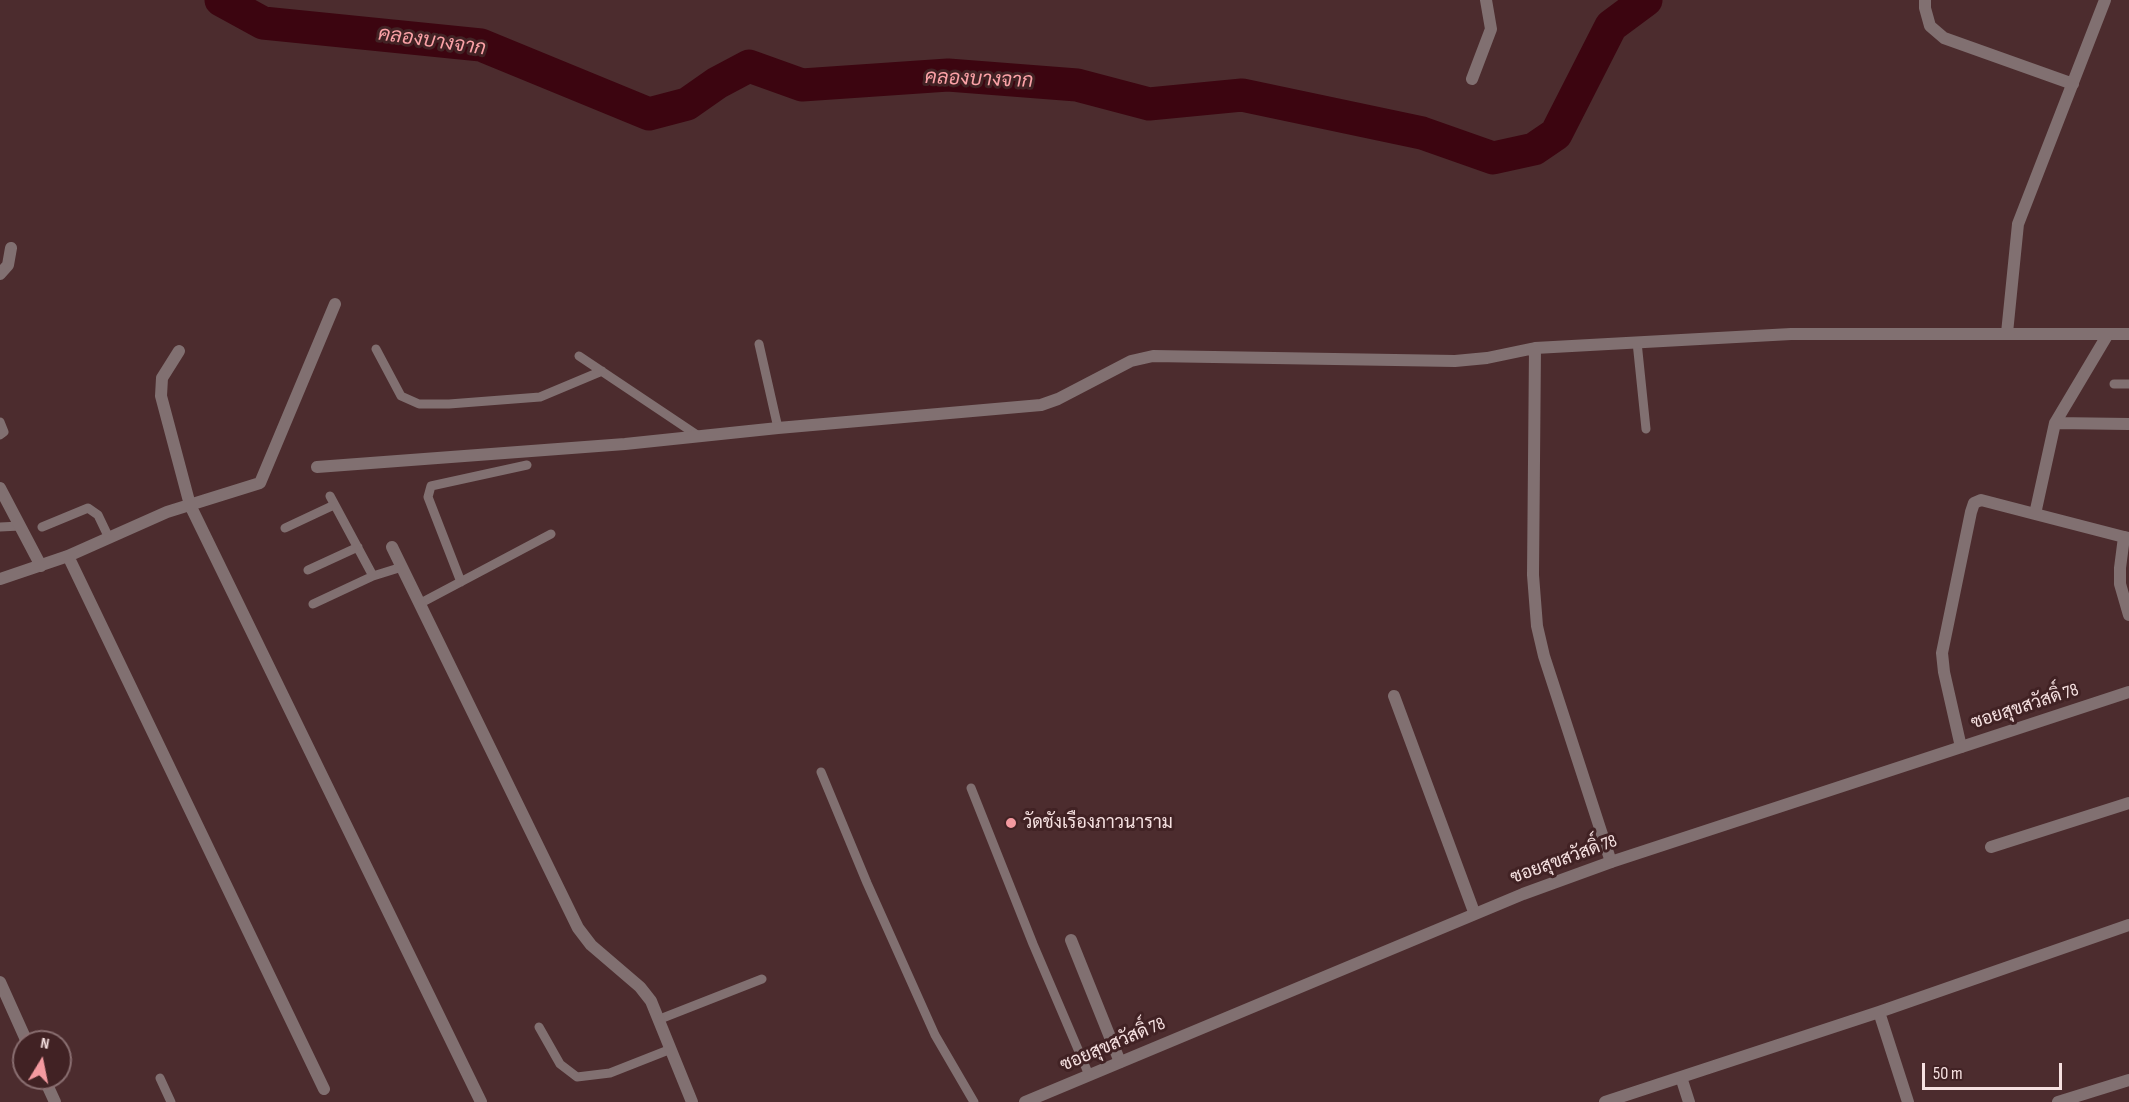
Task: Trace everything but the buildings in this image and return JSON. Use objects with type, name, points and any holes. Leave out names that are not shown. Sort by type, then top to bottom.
[{"type":"street","points":[[1472,80],[1491,29],[1486,0]]},
{"type":"street","points":[[1925,0],[1924,8],[1930,26],[1944,38],[2073,84]]},
{"type":"street","points":[[2007,333],[2018,224],[2105,0]]},
{"type":"street","points":[[0,274],[8,265],[11,248]]},
{"type":"street","points":[[0,579],[68,556],[190,505],[261,483],[335,304]]},
{"type":"street","points":[[317,467],[700,437],[1041,405],[1058,399],[1131,361],[1153,356],[1455,361],[1487,358],[1535,348],[1791,334],[2129,334]]},
{"type":"street","points":[[2035,514],[2055,423],[2108,334]]},
{"type":"street","points":[[1535,348],[1533,575],[1537,626],[1544,656],[1611,862]]},
{"type":"street","points":[[179,351],[162,378],[161,386],[164,414],[190,505],[481,1102]]},
{"type":"street","points":[[2055,423],[2129,424]]},
{"type":"street","points":[[0,488],[41,566]]},
{"type":"street","points":[[1961,747],[1944,672],[1942,653],[1974,503],[1981,500],[2126,538],[2120,584],[2129,615]]},
{"type":"street","points":[[392,547],[578,928],[591,945],[640,987],[651,1001],[692,1102]]},
{"type":"street","points":[[68,556],[324,1089]]},
{"type":"street","name":"ซอยสุขสวัสดิ์ 78","points":[[1025,1102],[1474,912],[1611,862],[2129,692]]},
{"type":"street","points":[[1394,696],[1474,912]]},
{"type":"street","points":[[1991,847],[2129,803]]},
{"type":"street","points":[[1605,1102],[1879,1012],[2129,925]]},
{"type":"street","points":[[1071,940],[1120,1062]]},
{"type":"street","points":[[0,982],[22,1030]]},
{"type":"street","points":[[1879,1012],[1908,1102]]},
{"type":"street","points":[[1681,1077],[1689,1102]]},
{"type":"street","points":[[2058,1102],[2129,1080]]},
{"type":"lane","points":[[1637,342],[1646,429]]},
{"type":"lane","points":[[759,344],[778,428]]},
{"type":"lane","points":[[376,349],[401,396],[419,404],[540,397],[602,371]]},
{"type":"lane","points":[[579,356],[700,437]]},
{"type":"lane","points":[[2114,384],[2129,384]]},
{"type":"lane","points":[[0,422],[4,432],[0,435]]},
{"type":"lane","points":[[461,582],[428,496],[431,486],[527,465]]},
{"type":"lane","points":[[285,528],[332,501],[373,576]]},
{"type":"lane","points":[[42,527],[88,508],[98,514],[109,538]]},
{"type":"lane","points":[[0,527],[20,526]]},
{"type":"lane","points":[[420,604],[551,534]]},
{"type":"lane","points":[[308,570],[358,548]]},
{"type":"lane","points":[[313,604],[373,576],[402,567]]},
{"type":"lane","points":[[821,772],[867,883],[935,1035],[974,1102]]},
{"type":"lane","points":[[971,788],[1089,1075]]},
{"type":"lane","points":[[660,1019],[762,979]]},
{"type":"lane","points":[[539,1027],[560,1064],[578,1077],[610,1073],[671,1049]]},
{"type":"lane","points":[[160,1078],[171,1102]]},
{"type":"waterway","name":"คลองบางจาก","points":[[221,0],[263,23],[481,45],[649,114],[687,104],[717,83],[749,66],[802,85],[948,75],[1077,85],[1149,104],[1242,95],[1422,133],[1493,158],[1534,149],[1556,134],[1611,26],[1646,0]]},
{"type":"place","name":"วัดชังเรืองภาวนาราม","points":[[1011,823]]}]
